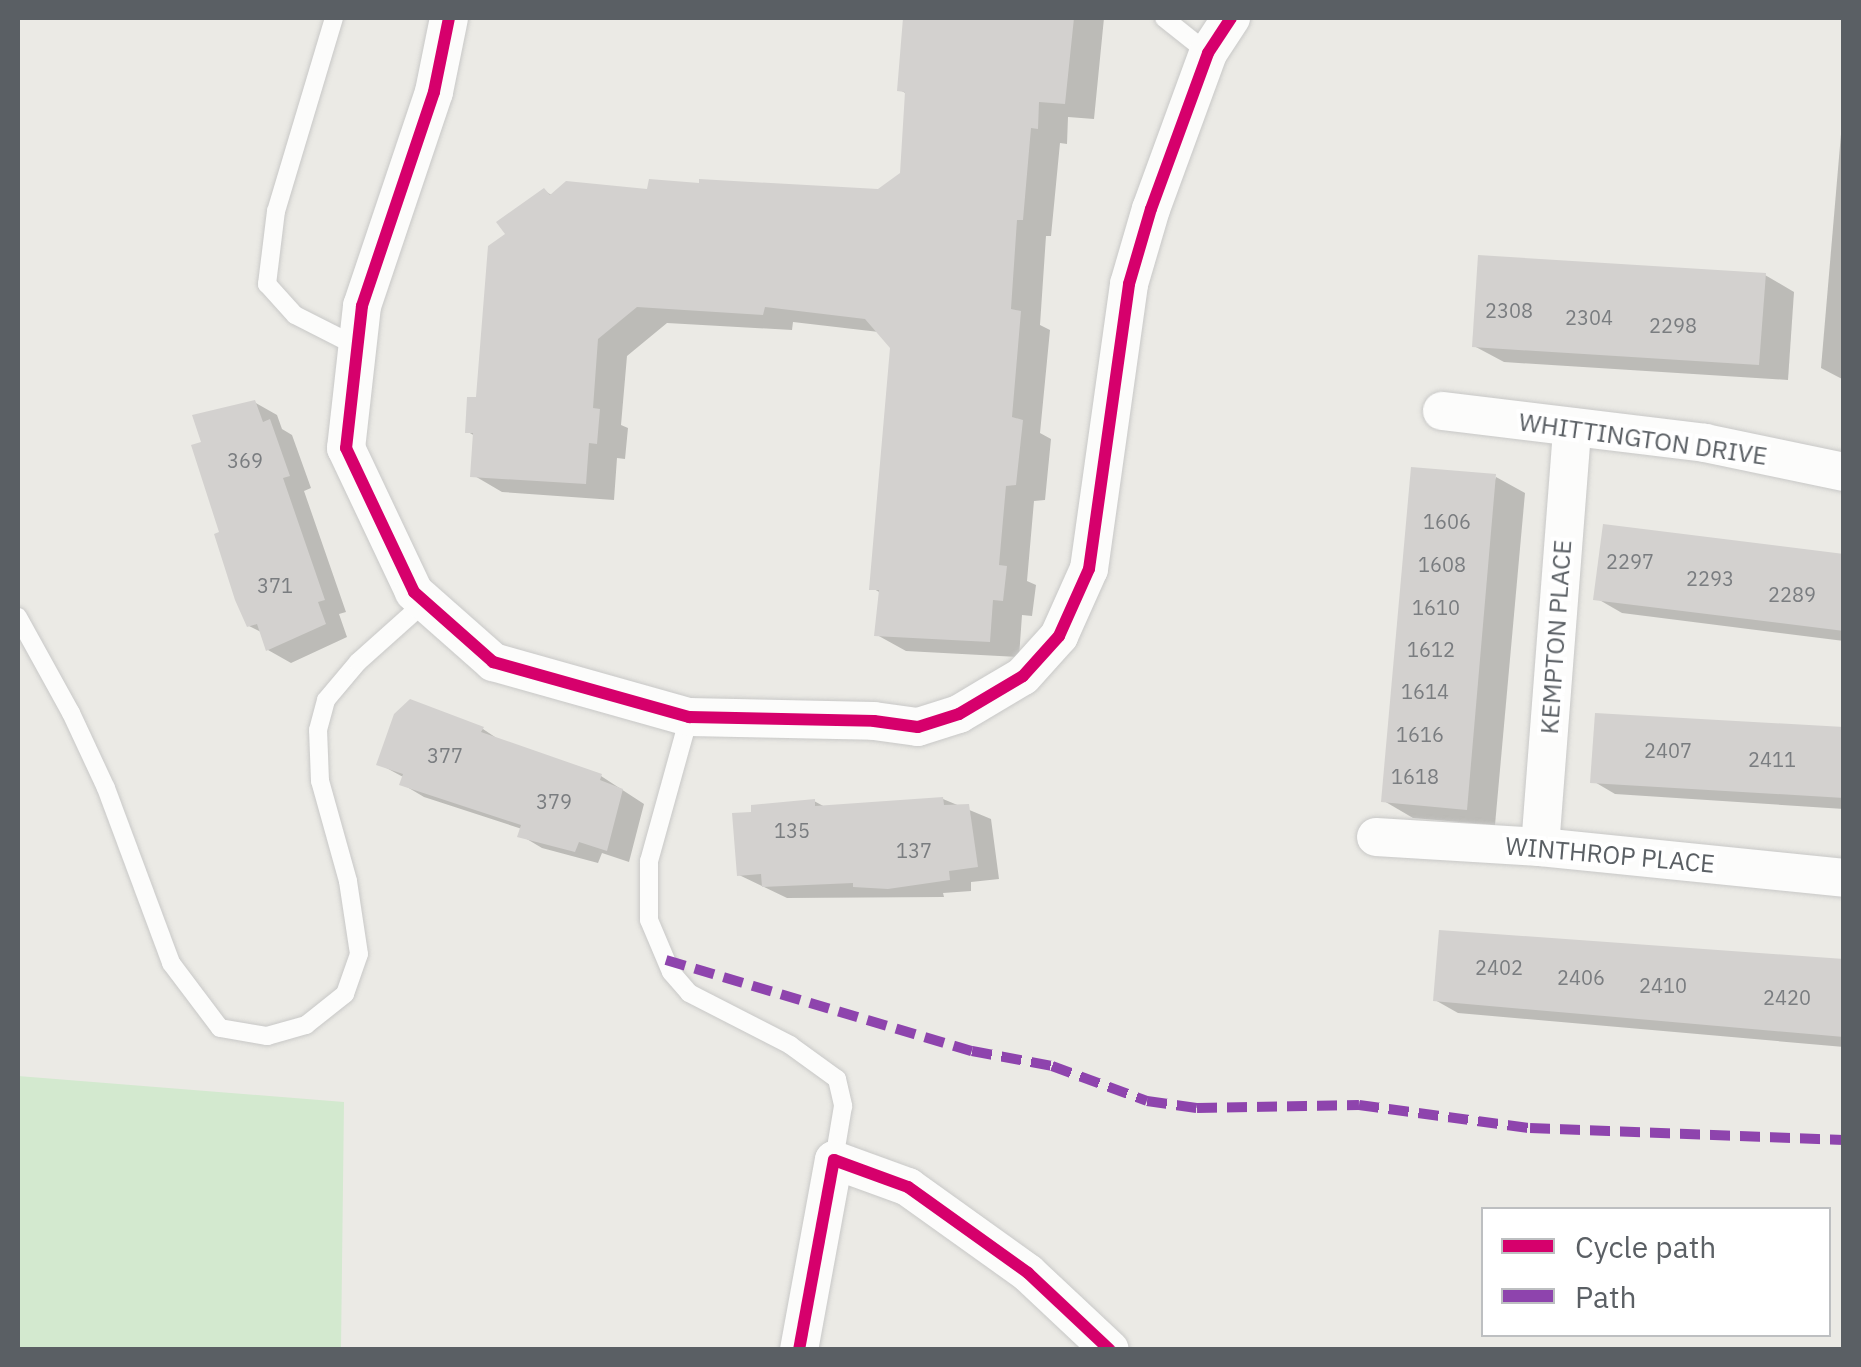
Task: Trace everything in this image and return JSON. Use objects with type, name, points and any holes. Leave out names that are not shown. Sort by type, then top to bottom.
[{"type":"street","points":[[449,18],[434,92],[362,306],[346,448],[414,592],[493,662],[690,716],[874,721],[918,727],[960,714],[1023,676],[1059,636],[1088,569],[1130,284],[1151,209],[1208,53],[1231,18]]},
{"type":"street","name":"WHITTINGTON DRIVE","points":[[1442,411],[1705,443],[1844,472]]},
{"type":"street","name":"KEMPTON PLACE","points":[[1540,847],[1572,426]]},
{"type":"street","name":"WINTHROP PLACE","points":[[1376,837],[1540,847],[1844,878]]},
{"type":"street","points":[[799,1350],[834,1160],[908,1187],[1028,1273],[1110,1350]]},
{"type":"lane","points":[[334,18],[276,211],[267,284],[295,315],[358,347]]},
{"type":"lane","points":[[1164,18],[1208,53]]},
{"type":"lane","points":[[18,617],[106,788],[172,963],[220,1028],[267,1036],[306,1025],[345,994],[358,954],[348,881],[320,781],[318,730],[326,700],[358,662],[425,602]]},
{"type":"lane","points":[[690,716],[650,862],[649,920],[672,972],[688,994],[790,1045],[838,1079],[843,1106],[834,1160]]},
{"type":"green space","points":[[18,1076],[344,1102],[341,1349],[18,1349]]},
{"type":"building","points":[[903,18],[1074,18],[1065,104],[1039,102],[1038,129],[1031,128],[1023,220],[1017,220],[1011,309],[1021,311],[1012,417],[1023,420],[1016,485],[1006,486],[999,565],[1007,566],[1003,601],[993,600],[990,642],[874,636],[879,590],[869,590],[890,348],[865,319],[765,307],[763,315],[637,307],[598,339],[593,408],[600,409],[597,444],[589,443],[586,484],[470,477],[473,433],[465,433],[467,397],[476,397],[488,246],[505,234],[496,222],[544,188],[550,195],[566,181],[647,189],[649,179],[699,183],[699,179],[878,189],[900,173],[905,92],[897,91]]},
{"type":"building","points":[[1478,255],[1766,273],[1759,365],[1472,347]]},
{"type":"building","points":[[255,400],[263,422],[270,419],[290,476],[283,478],[325,600],[318,602],[326,624],[266,651],[257,624],[247,627],[235,600],[214,534],[219,532],[191,445],[201,442],[192,415]]},
{"type":"building","points":[[1411,467],[1496,474],[1467,810],[1381,802]]},
{"type":"building","points":[[1603,524],[1844,554],[1844,631],[1593,600]]},
{"type":"building","points":[[410,699],[484,727],[481,732],[602,774],[600,780],[623,789],[607,851],[579,842],[575,852],[517,837],[521,825],[399,785],[403,774],[376,765],[394,714]]},
{"type":"building","points":[[1595,713],[1844,727],[1844,798],[1590,783]]},
{"type":"building","points":[[943,797],[944,805],[969,804],[978,867],[949,871],[950,880],[888,889],[853,887],[853,883],[762,887],[761,874],[737,876],[732,813],[751,812],[751,805],[815,799],[815,806]]},
{"type":"building","points":[[1439,930],[1844,959],[1844,1037],[1433,1001]]},
{"type":"marked path","points":[[666,960],[972,1051],[1052,1066],[1147,1101],[1197,1108],[1359,1105],[1530,1128],[1844,1140]]},
{"type":"cycle path","points":[[449,18],[434,92],[362,306],[346,448],[414,592],[493,662],[689,717],[874,721],[918,727],[959,714],[1023,676],[1059,636],[1089,569],[1129,284],[1151,209],[1208,53],[1231,18]]},
{"type":"cycle path","points":[[799,1350],[834,1160],[908,1187],[1028,1273],[1110,1350]]}]
